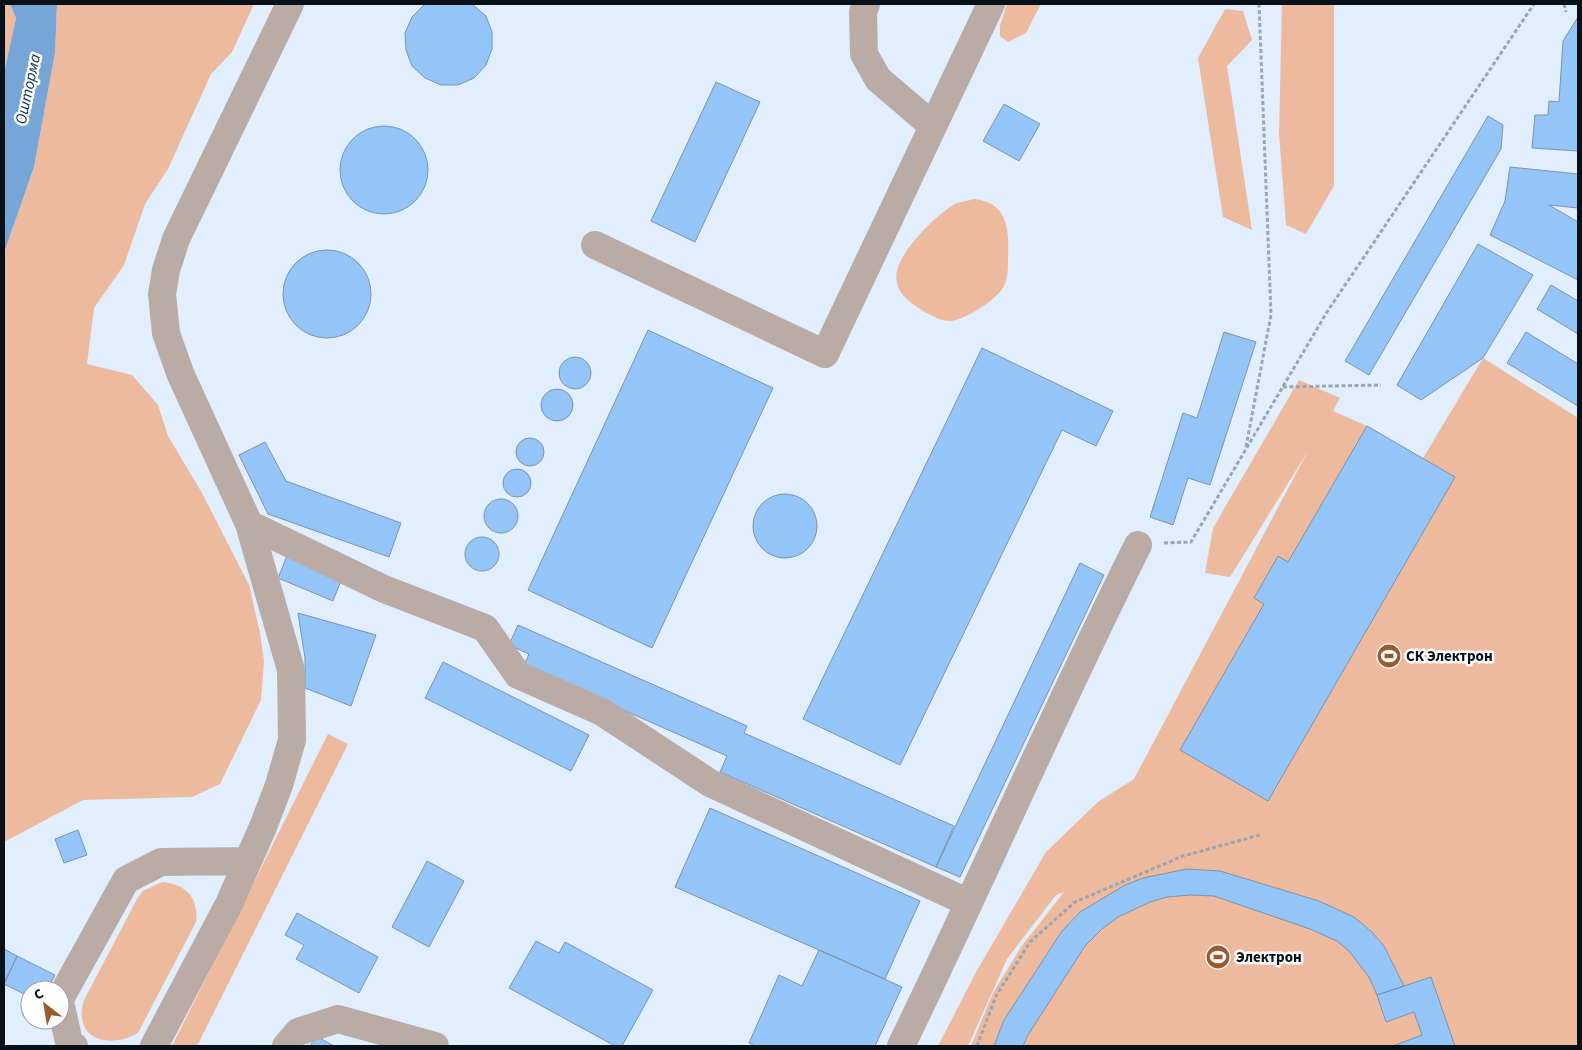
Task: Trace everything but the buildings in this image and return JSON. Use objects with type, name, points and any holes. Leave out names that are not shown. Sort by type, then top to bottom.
[{"type":"street","points":[[154,1046],[229,904],[279,785],[292,740],[291,670],[248,524],[180,373],[166,333],[162,294],[166,270],[176,239],[290,4]]},
{"type":"street","points":[[866,4],[863,12],[864,54],[878,79],[933,126]]},
{"type":"street","points":[[595,245],[825,354],[991,4]]},
{"type":"street","points":[[248,524],[384,589],[485,628],[518,675],[602,712],[710,783],[969,903]]},
{"type":"street","points":[[901,1046],[1090,640],[1138,545]]},
{"type":"street","points":[[70,983],[126,880],[161,862],[248,861]]},
{"type":"street","points":[[286,1046],[298,1032],[338,1019],[435,1046]]},
{"type":"street","points":[[66,1030],[69,1042],[74,1046]]},
{"type":"path","points":[[1245,450],[1271,315],[1259,4]]},
{"type":"path","points":[[1138,545],[1191,542],[1327,312],[1534,4]]},
{"type":"path","points":[[1564,4],[1566,12]]},
{"type":"path","points":[[1283,387],[1381,385]]},
{"type":"path","points":[[977,1046],[996,996],[1030,942],[1075,902],[1183,856],[1260,836]]},
{"type":"shaded area","points":[[4,4],[10,4],[16,18],[4,73]]},
{"type":"shaded area","points":[[57,4],[254,4],[232,52],[211,74],[168,169],[145,204],[124,265],[94,308],[87,364],[132,375],[158,405],[168,436],[202,493],[249,585],[264,661],[261,700],[220,784],[192,797],[83,800],[4,842],[4,253],[34,167],[55,53]]},
{"type":"shaded area","points":[[1007,4],[1041,4],[1026,33],[1008,42],[1000,36],[1000,26]]},
{"type":"shaded area","points":[[1282,4],[1334,4],[1334,186],[1306,234],[1286,225],[1279,134]]},
{"type":"shaded area","points":[[1225,9],[1243,11],[1252,40],[1227,66],[1252,230],[1223,217],[1198,58]]},
{"type":"shaded area","points":[[974,199],[994,206],[1004,220],[1008,238],[1006,281],[999,293],[979,309],[963,318],[950,321],[943,320],[925,312],[904,296],[897,283],[897,273],[900,262],[907,250],[926,227],[955,204]]},
{"type":"shaded area","name":"СК Электрон","points":[[1483,358],[1578,418],[1578,1046],[971,1046],[993,993],[1021,947],[1064,892],[1056,895],[1007,959],[968,1046],[938,1046],[976,972],[1046,852],[1098,802],[1134,779],[1308,451],[1230,577],[1205,573],[1213,528],[1299,380],[1340,398],[1333,411],[1367,426],[1423,458]]},
{"type":"shaded area","points":[[328,734],[348,744],[197,1046],[172,1046]]},
{"type":"shaded area","points":[[162,882],[178,886],[189,894],[195,906],[196,922],[138,1033],[116,1040],[96,1038],[88,1032],[83,1024],[84,1000],[137,899],[143,891]]},
{"type":"water","name":"Ошторма","points":[[10,4],[57,4],[55,53],[34,167],[4,253],[4,73],[16,18]]},
{"type":"place","name":"СК Электрон","points":[[1389,656]]},
{"type":"place","name":"Электрон","points":[[1218,957]]}]
